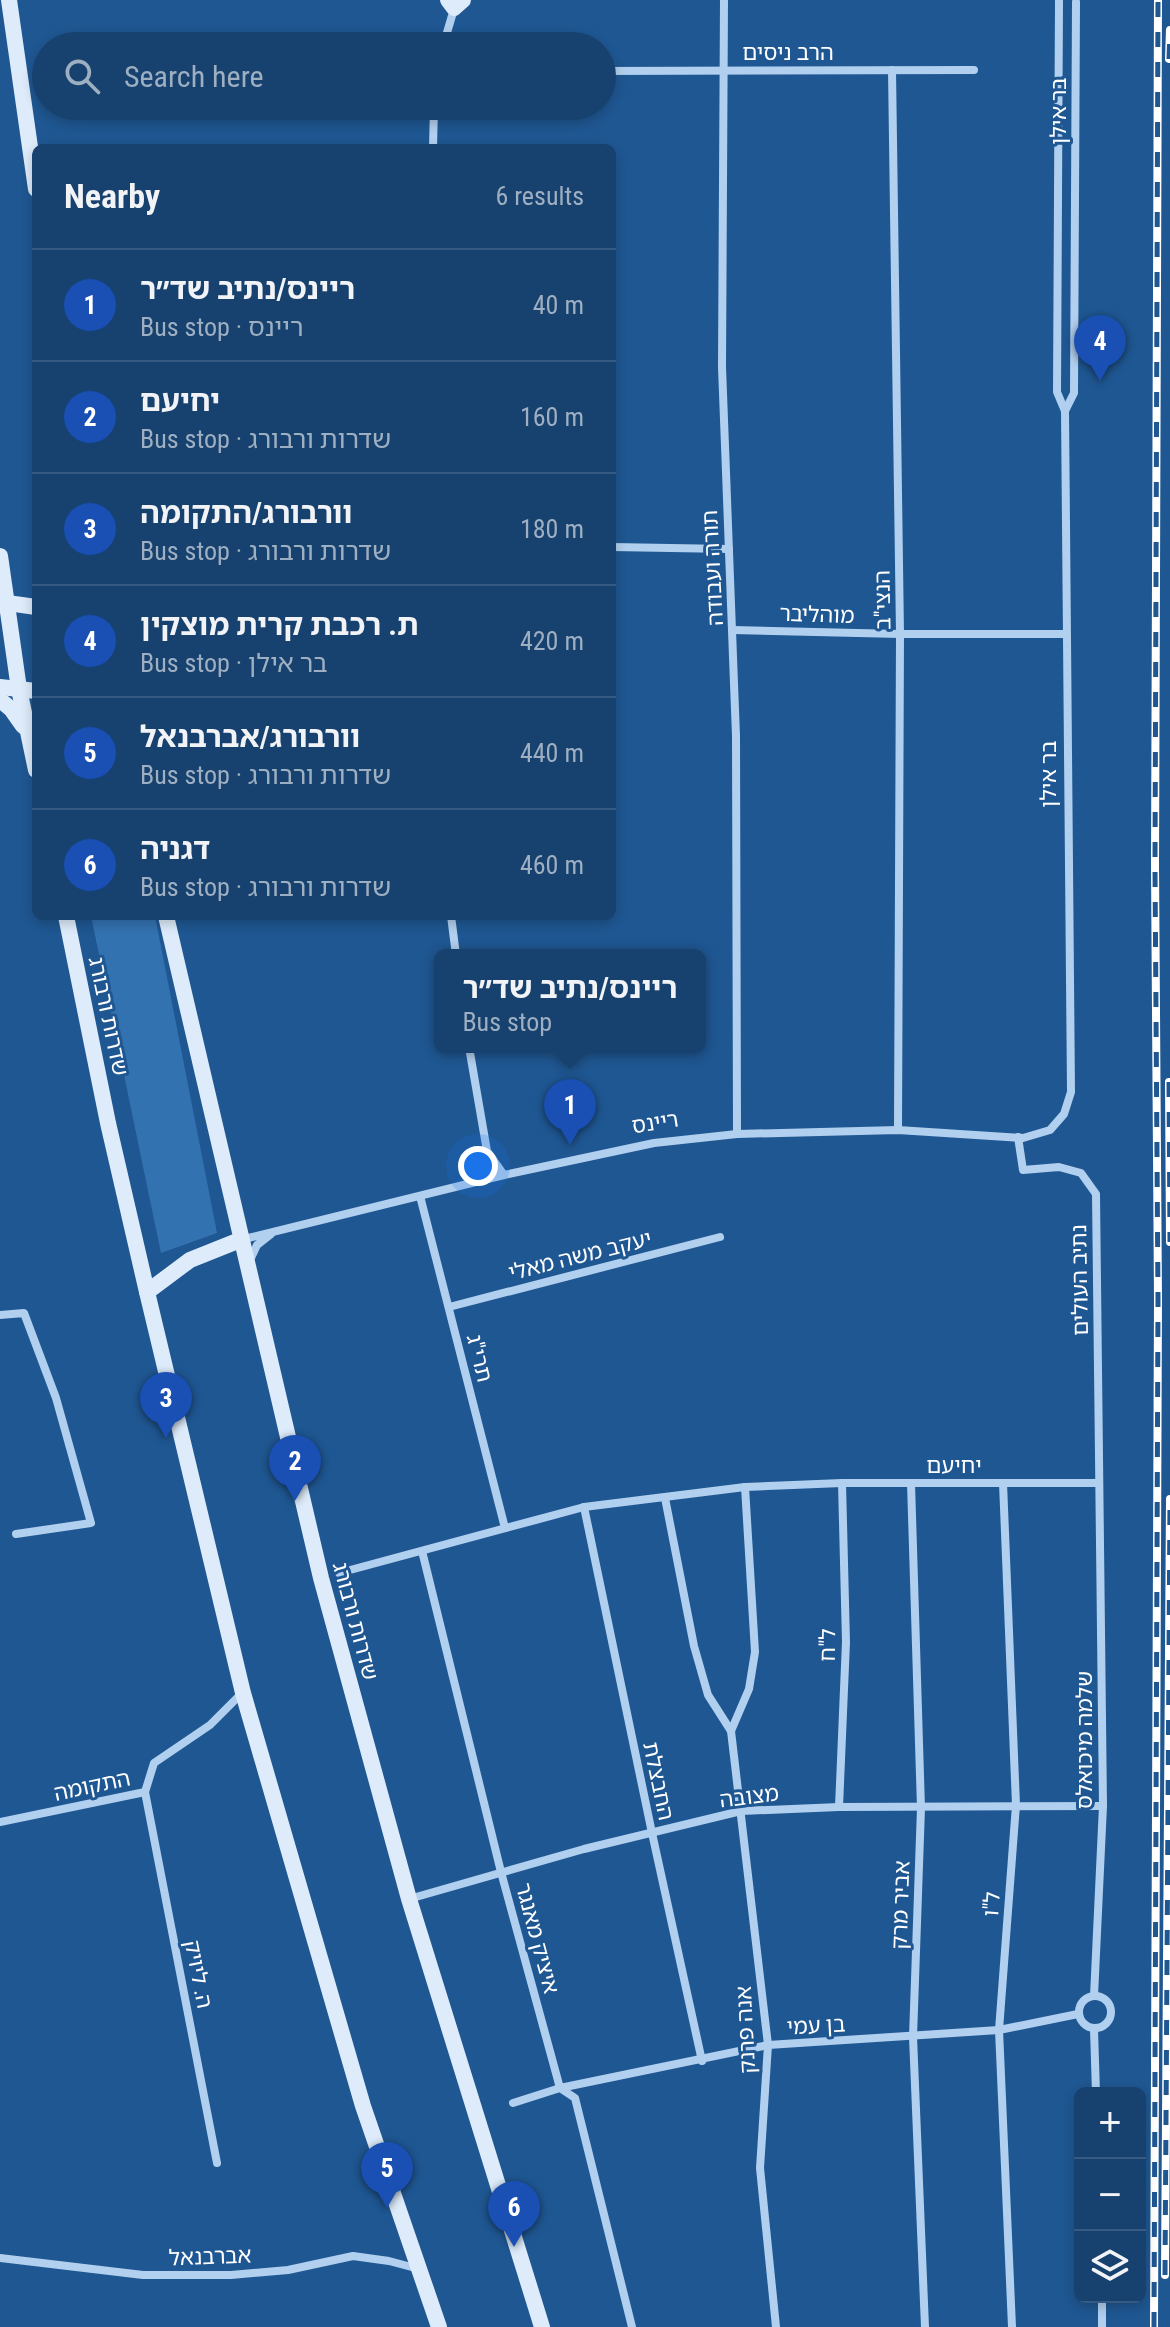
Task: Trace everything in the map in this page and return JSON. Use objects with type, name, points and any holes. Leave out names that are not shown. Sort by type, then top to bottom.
[{"type":"main road","points":[[9,0],[32,162]]},
{"type":"main road","points":[[11,18],[20,0]]},
{"type":"main road","points":[[0,556],[4,603],[27,690],[28,734],[32,752]]},
{"type":"main road","points":[[4,603],[32,606]]},
{"type":"main road","points":[[0,687],[27,690]]},
{"type":"main road","points":[[0,700],[11,709],[28,734]]},
{"type":"main road","name":"שדרות ורבורג","points":[[67,920],[108,1123],[243,1693],[363,2106],[439,2327]]},
{"type":"main road","name":"שדרות ורבורג","points":[[167,920],[321,1578],[409,1899],[542,2327]]},
{"type":"main road","name":"ריינס","points":[[147,1292],[190,1260],[240,1240]]},
{"type":"street","name":"תורה ועבודה","points":[[724,0],[722,353],[733,630],[737,1134]]},
{"type":"street","points":[[1058,1],[1070,4],[1078,1]]},
{"type":"street","name":"בר אילן","points":[[1050,1130],[1064,1114],[1071,1092],[1065,411],[1057,392],[1058,1]]},
{"type":"street","name":"בר אילן","points":[[1065,411],[1074,393],[1078,1]]},
{"type":"street","points":[[447,32],[456,2]]},
{"type":"street","name":"הנצי\"ב","points":[[892,70],[900,634],[898,1130]]},
{"type":"street","name":"הרב ניסים","points":[[616,71],[974,70]]},
{"type":"street","points":[[433,144],[434,120]]},
{"type":"street","points":[[616,547],[729,549]]},
{"type":"street","name":"מוהליבר","points":[[733,630],[1065,634]]},
{"type":"street","points":[[452,920],[455,949]]},
{"type":"street","points":[[470,1053],[487,1151],[504,1175]]},
{"type":"street","name":"ריינס","points":[[240,1240],[504,1175],[654,1143],[737,1134],[898,1130],[1018,1137],[1050,1130]]},
{"type":"street","name":"נתיב העולים","points":[[1018,1137],[1023,1170],[1059,1167],[1081,1173],[1096,1194],[1099,1483]]},
{"type":"street","name":"תרי\"ג","points":[[420,1196],[505,1528]]},
{"type":"street","points":[[247,1270],[257,1245],[275,1231]]},
{"type":"street","name":"יעקב משה מאלי","points":[[449,1307],[720,1237]]},
{"type":"street","points":[[0,1315],[24,1313],[56,1398],[91,1523],[16,1534]]},
{"type":"street","name":"יחיעם","points":[[339,1573],[584,1507],[745,1487],[842,1483],[1099,1483]]},
{"type":"street","name":"ל\"ח","points":[[839,1807],[846,1642],[842,1483]]},
{"type":"street","name":"אביר מרק","points":[[911,1483],[921,1808],[913,2037],[925,2327]]},
{"type":"street","name":"ל\"ו","points":[[1003,1483],[1016,1805],[999,2030],[1012,2327]]},
{"type":"street","name":"שלמה מיכואלס","points":[[1094,1996],[1103,1806],[1099,1483]]},
{"type":"street","points":[[731,1731],[749,1689],[755,1652],[745,1487]]},
{"type":"street","name":"אנה פרנק","points":[[665,1498],[694,1646],[708,1695],[731,1731],[768,2045],[760,2168],[776,2327]]},
{"type":"street","name":"החבצלת","points":[[584,1507],[702,2061]]},
{"type":"street","name":"איציק מאנגר","points":[[422,1551],[501,1872],[560,2088],[575,2098],[632,2327]]},
{"type":"street","name":"התקומה","points":[[0,1822],[145,1792],[154,1763],[210,1725],[243,1693]]},
{"type":"street","name":"ה. ליויק","points":[[145,1792],[217,2163]]},
{"type":"street","name":"מצובה","points":[[409,1899],[501,1872],[741,1811],[839,1807],[1103,1806]]},
{"type":"street","points":[[1094,1996],[1104,1999],[1111,2012],[1104,2026],[1094,2029],[1085,2026],[1078,2014],[1084,1999],[1094,1996]]},
{"type":"street","name":"בן עמי","points":[[513,2103],[560,2088],[768,2045],[999,2030],[1078,2014]]},
{"type":"street","points":[[1094,2029],[1096,2087]]},
{"type":"street","name":"אברבנאל","points":[[0,2258],[143,2275],[231,2275],[288,2270],[353,2256],[419,2269]]},
{"type":"street","points":[[1102,2303],[1102,2327]]},
{"type":"shaded area","points":[[92,920],[156,920],[217,1233],[161,1253]]},
{"type":"railway","points":[[1154,2327],[1158,0]]},
{"type":"railway","points":[[1169,59],[1170,30]]},
{"type":"railway","points":[[1169,1082],[1170,1242]]},
{"type":"railway","points":[[1165,2275],[1170,1499]]},
{"type":"place","name":"ת. רכבת קרית מוצקין","points":[[1100,381]]},
{"type":"place","name":"ריינס/נתיב שד״ר","points":[[570,1145]]},
{"type":"place","name":"וורבורג/התקומה","points":[[166,1438]]},
{"type":"place","name":"יחיעם","points":[[295,1501]]},
{"type":"place","name":"וורבורג/אברבנאל","points":[[387,2208]]},
{"type":"place","name":"דגניה","points":[[514,2247]]}]
